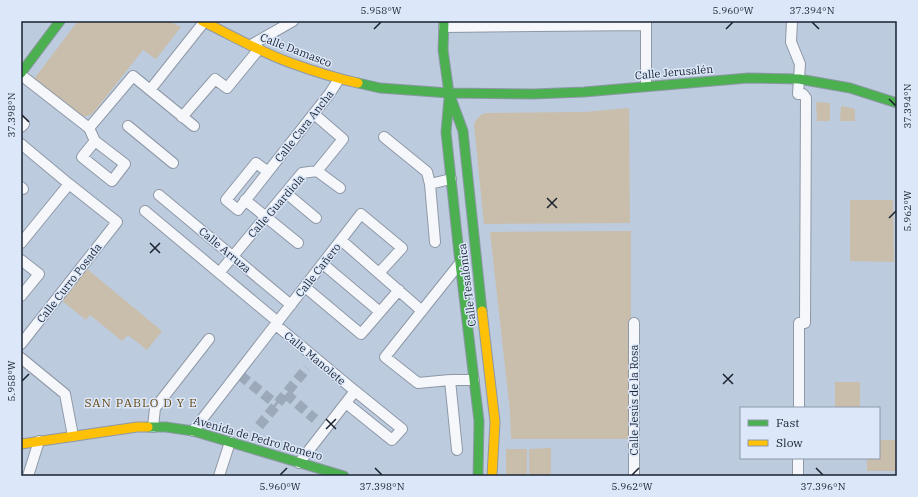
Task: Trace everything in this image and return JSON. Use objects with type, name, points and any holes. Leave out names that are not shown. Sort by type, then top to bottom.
[{"type":"street","points":[[60,21],[21,74],[89,128],[95,141]]},
{"type":"street","points":[[150,90],[203,21]]},
{"type":"street","name":"Calle Damasco","points":[[203,21],[290,63],[339,79],[380,88],[449,93]]},
{"type":"street","points":[[182,117],[215,79],[227,88],[255,47],[293,21]]},
{"type":"street","points":[[792,21],[791,42],[800,64],[798,94],[803,94],[806,98],[805,323],[799,323],[798,407]]},
{"type":"street","points":[[444,24],[646,23],[646,86]]},
{"type":"street","name":"Calle Tesalónica","points":[[444,24],[443,50],[449,93],[463,131],[495,422],[492,476]]},
{"type":"street","points":[[89,128],[133,76],[194,126]]},
{"type":"street","name":"Calle Jerusalén","points":[[449,93],[533,94],[584,92],[748,78],[799,79],[850,88],[897,103]]},
{"type":"street","name":"Calle Cara Ancha","points":[[267,171],[256,163],[226,200],[238,210],[267,171],[314,114],[339,79]]},
{"type":"street","name":"Calle Tesalónica","points":[[449,93],[446,132],[479,421],[478,476]]},
{"type":"street","name":"Calle Guardiola","points":[[219,273],[302,173],[317,170],[343,139],[314,114]]},
{"type":"street","points":[[21,122],[24,124],[21,127]]},
{"type":"street","points":[[128,126],[173,164]]},
{"type":"street","points":[[384,136],[427,172],[430,184],[435,242]]},
{"type":"street","points":[[21,144],[69,184],[21,243]]},
{"type":"street","points":[[317,170],[340,188]]},
{"type":"street","points":[[430,184],[452,179]]},
{"type":"street","name":"Calle Curro Posada","points":[[21,344],[117,222],[69,184]]},
{"type":"street","points":[[286,193],[316,218]]},
{"type":"street","name":"Calle Arruza","points":[[159,195],[291,305]]},
{"type":"street","points":[[245,200],[298,242]]},
{"type":"street","name":"Calle Manolete","points":[[145,211],[355,391],[402,429],[392,440],[346,403]]},
{"type":"street","name":"Calle Cañero","points":[[193,431],[361,214],[402,248],[379,273]]},
{"type":"street","points":[[341,240],[422,311]]},
{"type":"street","points":[[21,260],[39,274],[21,296]]},
{"type":"street","points":[[460,263],[385,356],[418,383],[450,380],[474,380]]},
{"type":"street","points":[[323,264],[380,312]]},
{"type":"street","points":[[305,287],[361,334],[398,290]]},
{"type":"street","name":"Calle Jesús de la Rosa","points":[[634,323],[634,476]]},
{"type":"street","points":[[153,427],[155,408],[209,339]]},
{"type":"street","points":[[21,358],[66,394],[74,436]]},
{"type":"street","points":[[450,380],[457,450]]},
{"type":"street","points":[[299,463],[355,391]]},
{"type":"street","name":"Avenida de Pedro Romero","points":[[21,444],[137,427],[166,427],[193,431],[344,476]]},
{"type":"street","points":[[28,476],[39,441]]},
{"type":"street","points":[[219,476],[230,442]]},
{"type":"street","points":[[798,459],[798,476]]},
{"type":"shaded area","points":[[78,21],[169,21],[181,27],[156,59],[143,50],[94,112],[88,116],[85,116],[79,115],[34,79]]},
{"type":"shaded area","points":[[816,102],[830,103],[830,121],[817,121]]},
{"type":"shaded area","points":[[841,106],[855,109],[855,121],[840,121]]},
{"type":"shaded area","points":[[629,108],[630,223],[484,224],[474,125],[480,116],[486,113],[585,112]]},
{"type":"shaded area","points":[[850,200],[893,200],[894,262],[850,261]]},
{"type":"shaded area","points":[[631,231],[631,439],[511,439],[510,412],[490,232]]},
{"type":"shaded area","points":[[87,269],[162,331],[147,350],[128,335],[122,341],[90,315],[86,320],[62,301]]},
{"type":"shaded area","points":[[835,382],[860,382],[860,407],[835,407]]},
{"type":"shaded area","points":[[880,440],[897,440],[897,471],[867,471],[867,459],[880,459]]},
{"type":"shaded area","points":[[551,448],[551,476],[529,476],[529,449]]},
{"type":"shaded area","points":[[506,449],[527,449],[527,476],[506,476]]},
{"type":"tunnel","points":[[259,426],[307,368]]},
{"type":"tunnel","points":[[240,375],[277,405]]},
{"type":"tunnel","points":[[286,394],[315,419]]},
{"type":"traffic: fast","points":[[21,73],[60,21]]},
{"type":"traffic: fast","points":[[444,21],[443,50],[449,93],[463,131],[482,311]]},
{"type":"traffic: fast","points":[[358,83],[380,88],[449,93],[533,94],[584,92],[748,78],[799,79],[850,88],[897,103]]},
{"type":"traffic: fast","points":[[449,98],[446,132],[479,421],[478,476]]},
{"type":"traffic: fast","points":[[148,427],[166,427],[193,431],[344,476]]},
{"type":"traffic: slow","points":[[202,21],[279,59],[324,74],[358,83]]},
{"type":"traffic: slow","points":[[482,311],[495,422],[492,476]]},
{"type":"traffic: slow","points":[[21,444],[137,427],[148,427]]},
{"type":"district","name":"SAN PABLO D Y E","points":[[141,403]]}]
